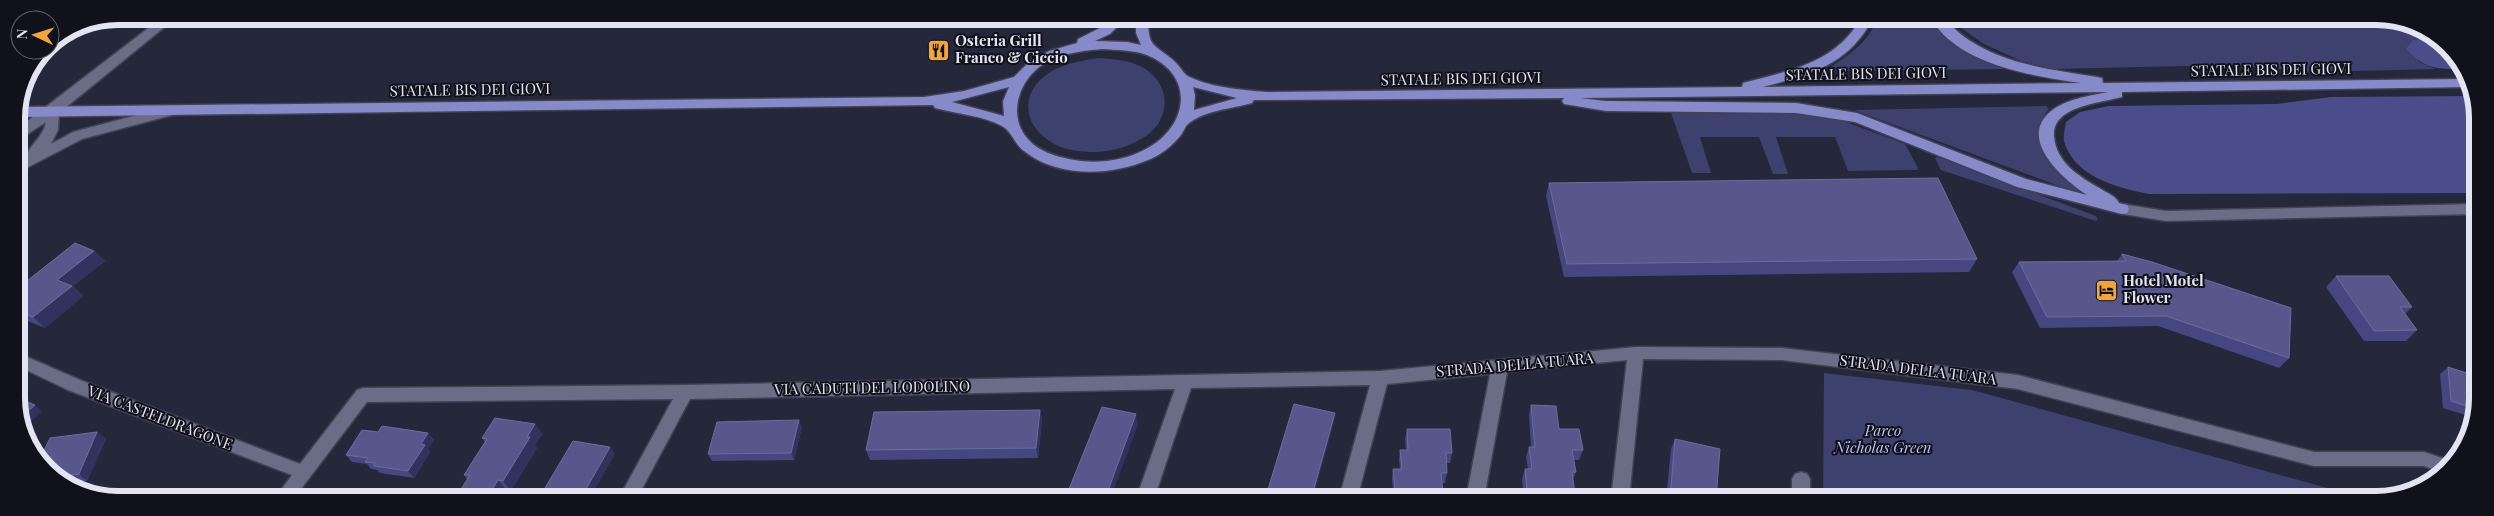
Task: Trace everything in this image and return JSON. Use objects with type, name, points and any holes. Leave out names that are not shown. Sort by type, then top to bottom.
[{"type":"main road","points":[[1069,48],[1105,31],[1112,25]]},
{"type":"main road","points":[[1142,25],[1142,33],[1150,52]]},
{"type":"main road","points":[[1725,92],[1814,68],[1845,48],[1864,25]]},
{"type":"main road","points":[[1942,25],[1964,43],[1983,54],[2012,65],[2141,88]]},
{"type":"main road","name":"STATALE BIS DEI GIOVI","points":[[1097,44],[1124,45],[1150,52],[1169,63],[1183,78],[1188,91],[1189,106],[1184,121],[1171,138],[1150,153],[1124,163],[1096,167],[1068,164],[1042,156],[1023,143],[1011,126],[1008,110],[1011,95],[1019,80],[1038,63],[1069,48],[1097,44]]},
{"type":"main road","name":"STATALE BIS DEI GIOVI","points":[[1183,78],[1201,86],[1224,92],[1266,97],[2462,83]]},
{"type":"main road","name":"STATALE BIS DEI GIOVI","points":[[25,112],[924,102],[964,96],[1019,80]]},
{"type":"main road","points":[[2122,209],[2075,180],[2059,165],[2051,152],[2047,134],[2049,121],[2058,112],[2141,88]]},
{"type":"main road","points":[[1520,94],[1606,106],[1796,108],[1857,118],[2022,183],[2122,209]]},
{"type":"main road","name":"STATALE BIS DEI GIOVI","points":[[1184,121],[1205,110],[1227,103],[1266,97]]},
{"type":"main road","name":"STATALE BIS DEI GIOVI","points":[[924,102],[966,110],[1011,126]]},
{"type":"street","points":[[25,130],[161,25]]},
{"type":"street","points":[[25,163],[78,135],[180,109]]},
{"type":"street","points":[[25,161],[44,143],[54,126],[52,111]]},
{"type":"street","points":[[2122,209],[2166,216],[2469,209]]},
{"type":"street","points":[[1621,491],[1636,353]]},
{"type":"street","name":"STRADA DELLA TUARA","points":[[1380,378],[1636,353],[1782,354],[2018,382],[2314,458],[2424,459],[2440,465]]},
{"type":"street","name":"VIA CASTELDRAGONE","points":[[25,362],[74,385],[303,472]]},
{"type":"street","points":[[1476,491],[1500,365]]},
{"type":"street","points":[[1350,491],[1380,378]]},
{"type":"street","name":"VIA CADUTI DEL LODOLINO","points":[[303,472],[363,395],[685,392],[1380,378]]},
{"type":"street","points":[[1148,491],[1185,382]]},
{"type":"street","points":[[632,491],[685,392]]},
{"type":"street","points":[[289,491],[303,472]]},
{"type":"street","points":[[1801,479],[1801,491]]},
{"type":"green space","points":[[1938,25],[1981,58],[2004,69],[1832,71],[1831,67],[1852,52],[1874,26]]},
{"type":"green space","points":[[1957,25],[2376,25],[2406,30],[2423,38],[2413,40],[2419,62],[2436,69],[2314,72],[2231,65],[2054,69],[2021,61],[1982,43]]},
{"type":"green space","points":[[1099,58],[1130,62],[1150,72],[1162,89],[1164,109],[1161,119],[1146,136],[1134,143],[1116,149],[1086,152],[1056,145],[1044,137],[1035,127],[1030,117],[1028,106],[1030,95],[1045,76],[1058,68],[1084,60]]},
{"type":"green space","points":[[2046,106],[2049,109],[2040,129],[2043,148],[2054,166],[2091,198],[1854,110]]},
{"type":"green space","points":[[1651,111],[1796,111],[1838,119],[1905,144],[1918,168],[1917,170],[1848,171],[1835,137],[1776,137],[1788,174],[1773,174],[1759,137],[1700,137],[1711,173],[1692,173],[1671,113],[1652,113]]},
{"type":"green space","points":[[1938,157],[2096,216],[2098,219],[2096,221],[1941,170],[1935,158]]},
{"type":"green space","name":"Parco Nicholas Green","points":[[1824,373],[1972,390],[2338,491],[1823,491]]},
{"type":"shaded area","points":[[2423,38],[2433,44],[2455,69],[2436,68],[2424,64],[2406,49],[2413,40]]},
{"type":"shaded area","points":[[2466,96],[2469,112],[2469,193],[2149,194],[2111,184],[2087,172],[2077,164],[2069,153],[2064,141],[2066,122],[2080,112],[2109,106],[2277,104],[2331,97]]},
{"type":"building","points":[[1938,178],[1977,259],[1567,264],[1549,183]]},
{"type":"building","points":[[75,243],[94,251],[57,280],[72,286],[33,317],[25,314],[25,282]]},
{"type":"building","points":[[2122,254],[2152,262],[2291,308],[2289,358],[2166,316],[2047,317],[2019,262],[2126,261]]},
{"type":"building","points":[[2336,276],[2389,276],[2412,307],[2400,307],[2417,330],[2374,331]]},
{"type":"building","points":[[2448,367],[2469,374],[2469,407],[2451,401]]},
{"type":"building","points":[[25,401],[35,405],[26,413]]},
{"type":"building","points":[[1294,404],[1335,413],[1313,491],[1267,491]]},
{"type":"building","points":[[1531,405],[1556,406],[1559,429],[1579,429],[1583,450],[1572,450],[1576,472],[1572,472],[1575,491],[1524,491],[1524,489],[1527,490],[1525,469],[1532,469],[1529,447],[1535,447]]},
{"type":"building","points":[[1102,407],[1136,414],[1108,491],[1068,491]]},
{"type":"building","points":[[1040,410],[1036,448],[866,450],[874,412]]},
{"type":"building","points":[[495,418],[535,424],[527,437],[530,437],[503,481],[498,480],[491,491],[460,491],[470,475],[464,475],[487,439],[482,438]]},
{"type":"building","points":[[799,420],[791,453],[708,454],[717,422]]},
{"type":"building","points":[[382,426],[428,433],[421,444],[425,445],[408,471],[374,466],[375,463],[365,462],[368,458],[346,455],[362,430],[378,432]]},
{"type":"building","points":[[1407,429],[1450,429],[1452,453],[1446,453],[1447,473],[1441,473],[1443,491],[1388,491],[1395,490],[1393,469],[1402,469],[1400,450],[1408,450]]},
{"type":"building","points":[[97,432],[79,474],[67,476],[52,464],[43,453],[50,438]]},
{"type":"building","points":[[1675,439],[1720,449],[1717,491],[1671,491]]},
{"type":"building","points":[[573,441],[610,447],[585,491],[543,491]]},
{"type":"place","name":"Osteria Grill Franco & Ciccio","points":[[939,50]]},
{"type":"place","name":"Hotel Motel Flower","points":[[2107,290]]}]
